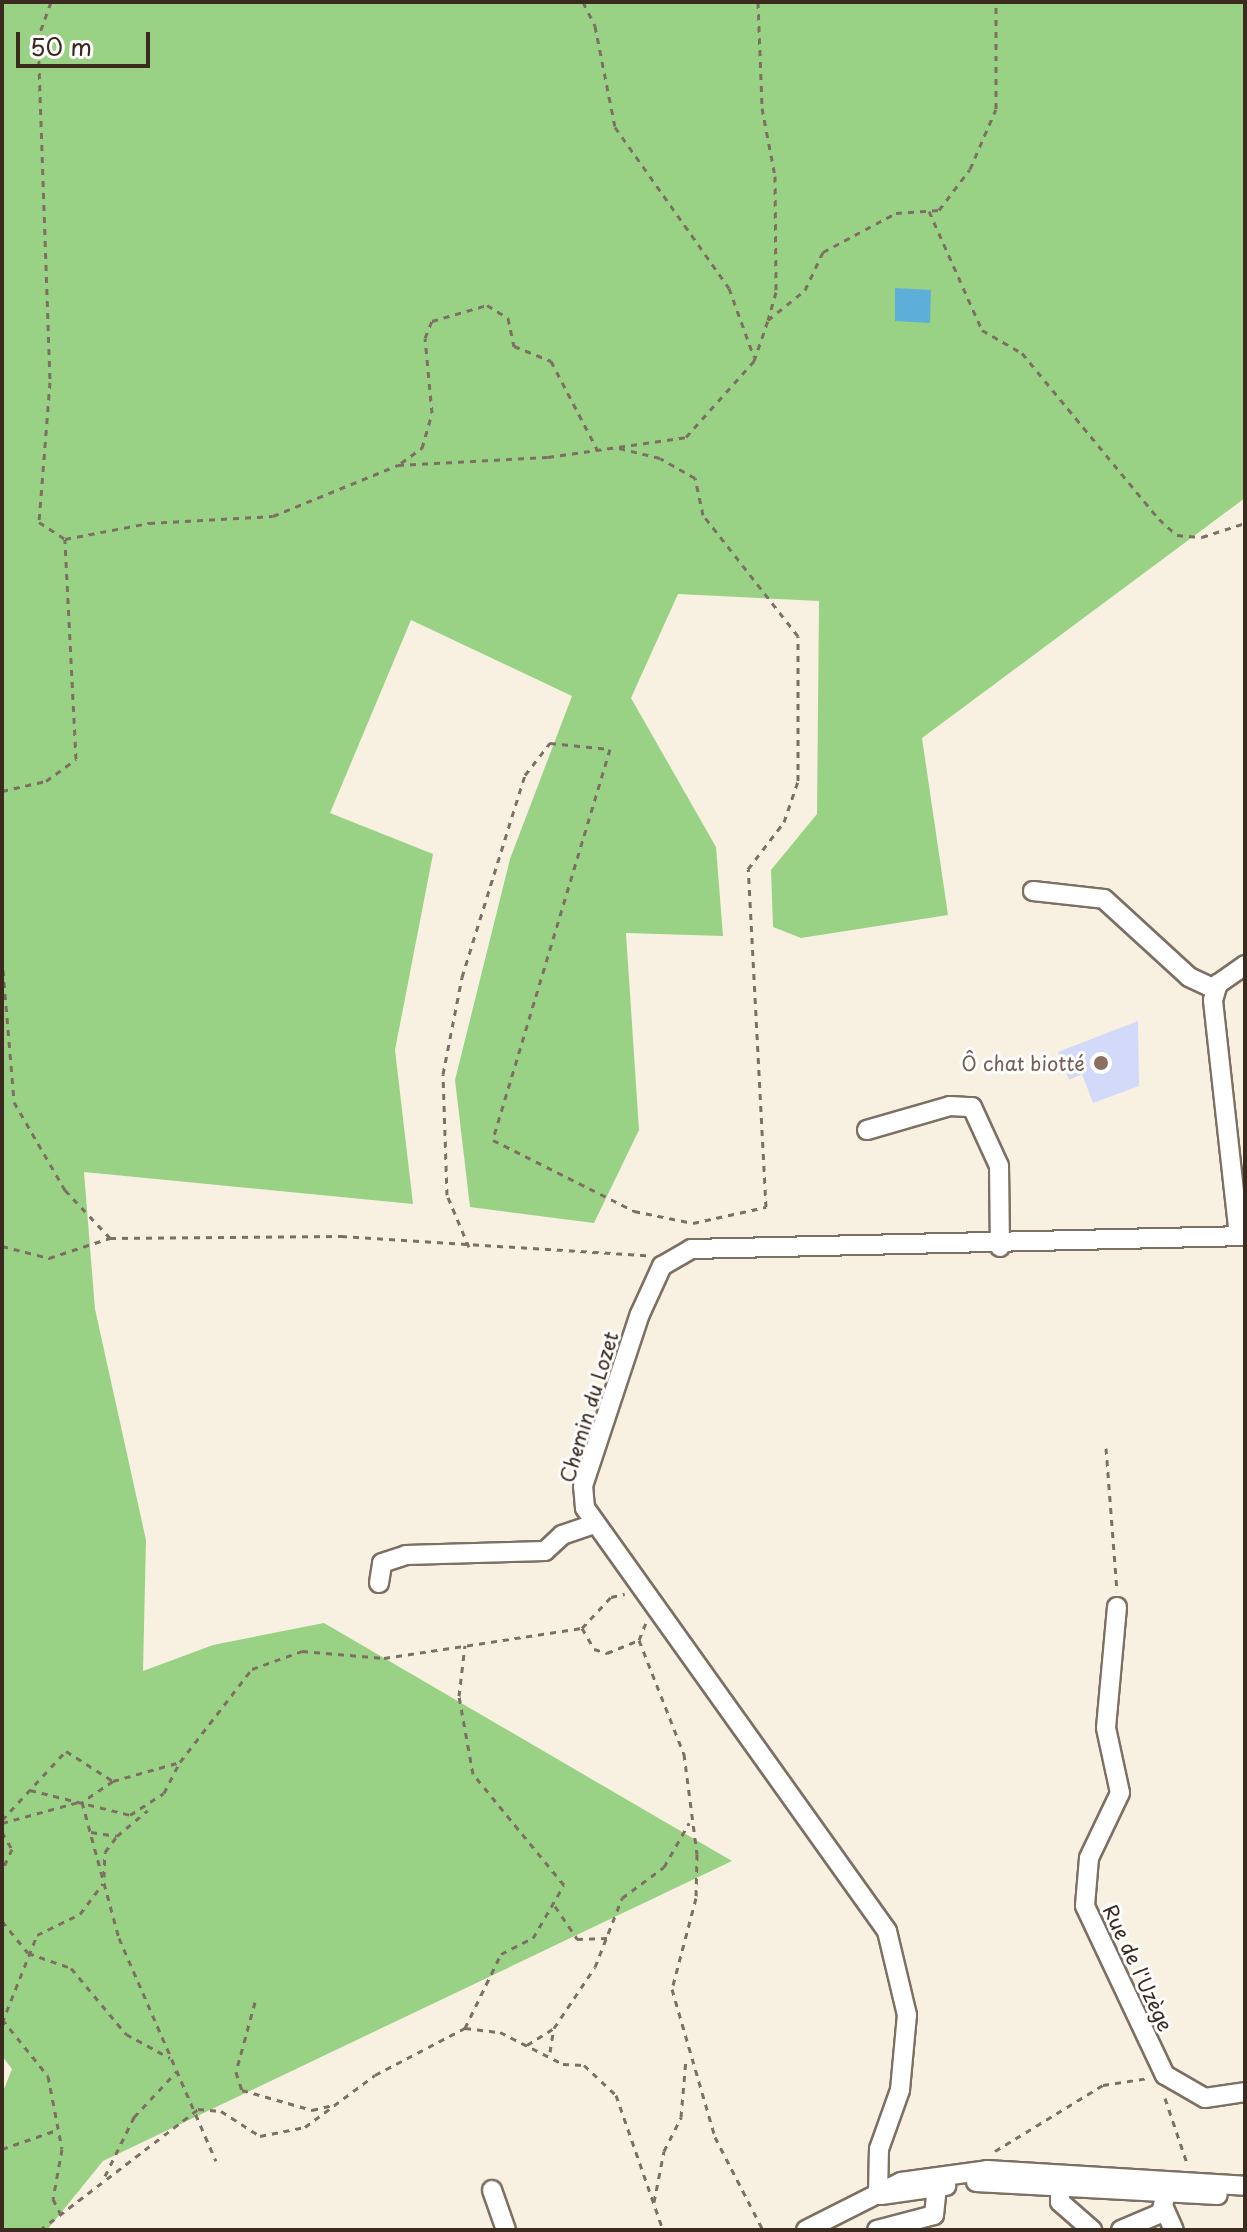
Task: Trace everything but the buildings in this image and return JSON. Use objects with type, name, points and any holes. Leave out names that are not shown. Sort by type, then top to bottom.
[{"type":"street","points":[[1033,891],[1104,899],[1189,977],[1215,989]]},
{"type":"street","points":[[1215,989],[1245,965]]},
{"type":"street","points":[[670,1257],[708,1247],[1000,1247],[1242,1236],[1215,989]]},
{"type":"street","points":[[867,1130],[950,1106],[972,1107],[999,1166],[1000,1247]]},
{"type":"street","name":"Chemin du Lozet","points":[[670,1257],[640,1314],[583,1486],[591,1525],[887,1931],[906,2028],[900,2090],[879,2149],[878,2195]]},
{"type":"street","points":[[379,1583],[382,1563],[406,1555],[545,1551],[562,1535],[591,1525]]},
{"type":"street","name":"Rue de l'Uzège","points":[[1117,1607],[1106,1728],[1120,1793],[1082,1884],[1085,1906],[1165,2075]]},
{"type":"street","points":[[1165,2075],[1205,2098],[1245,2092]]},
{"type":"street","points":[[806,2230],[878,2195],[987,2170],[1166,2194],[1245,2188]]},
{"type":"street","points":[[938,2181],[1060,2180]]},
{"type":"street","points":[[1060,2180],[1060,2202],[1092,2230]]},
{"type":"street","points":[[877,2230],[934,2215],[938,2181]]},
{"type":"street","points":[[1121,2230],[1166,2194],[1189,2182],[1245,2188]]},
{"type":"street","points":[[492,2190],[506,2230]]},
{"type":"street","points":[[1166,2194],[1174,2230]]},
{"type":"path","points":[[51,2],[38,50],[50,382],[39,522],[65,539],[149,523],[273,516],[398,465],[422,448],[432,413],[425,338],[432,321],[487,305],[508,318],[514,346],[551,361],[598,450]]},
{"type":"path","points":[[583,2],[595,26],[615,127],[729,288],[751,331],[754,361]]},
{"type":"path","points":[[398,465],[598,450],[686,437],[754,361],[776,292],[775,176],[762,108],[758,2]]},
{"type":"path","points":[[768,320],[805,290],[823,252],[896,213],[939,210],[970,169],[996,109],[996,2]]},
{"type":"path","points":[[929,211],[982,330],[1022,353],[1159,519],[1177,535],[1202,537],[1245,523]]},
{"type":"path","points":[[469,1247],[447,1195],[443,1074],[462,977],[525,775],[550,743],[610,749],[493,1140],[634,1211],[693,1223],[766,1207],[748,869],[784,822],[798,781],[798,636],[703,515],[695,478],[660,458],[615,447]]},
{"type":"path","points":[[2,791],[46,781],[76,759],[65,539]]},
{"type":"path","points":[[2,958],[14,1102],[65,1190],[110,1238]]},
{"type":"path","points":[[2,1246],[49,1258],[110,1238],[341,1236],[469,1247],[670,1257]]},
{"type":"path","points":[[1106,1448],[1117,1607]]},
{"type":"path","points":[[63,2219],[53,2199],[62,2149],[48,2076],[3,2021],[28,1953],[46,1926],[80,1914],[104,1883],[105,1852],[117,1836],[149,1810],[180,1762],[252,1669],[302,1651],[384,1658],[582,1628],[611,1597],[644,1597],[639,1640],[684,1754],[696,1898],[672,1989],[686,2055],[715,2137],[763,2230]]},
{"type":"path","points":[[582,1628],[584,1639],[607,1653],[639,1640]]},
{"type":"path","points":[[465,1645],[459,1696],[473,1774],[551,1861],[564,1885],[555,1906],[533,1938],[501,1954],[465,2028]]},
{"type":"path","points":[[2,1822],[66,1751],[113,1781]]},
{"type":"path","points":[[2,1822],[82,1802],[113,1781],[180,1762]]},
{"type":"path","points":[[30,1790],[130,1815],[149,1810]]},
{"type":"path","points":[[82,1802],[104,1883],[170,2058],[198,2109],[216,2161]]},
{"type":"path","points":[[550,2052],[554,2028],[609,1937],[622,1898],[664,1867],[689,1822]]},
{"type":"path","points":[[2,1832],[12,1849],[2,1870]]},
{"type":"path","points":[[91,1832],[117,1836]]},
{"type":"path","points":[[555,1906],[577,1939],[609,1937]]},
{"type":"path","points":[[2,1921],[28,1953],[71,1968],[126,2034],[170,2058]]},
{"type":"path","points":[[255,2002],[236,2072],[242,2090],[312,2110],[338,2104]]},
{"type":"path","points":[[40,2230],[63,2219],[105,2176],[156,2147],[198,2109],[221,2111],[273,2137],[305,2127],[375,2075],[465,2028],[500,2032],[550,2052],[563,2064],[584,2065],[616,2095],[663,2230]]},
{"type":"path","points":[[527,2045],[554,2028]]},
{"type":"path","points":[[654,2205],[664,2151],[681,2117],[686,2055]]},
{"type":"path","points":[[105,2176],[134,2117],[177,2071]]},
{"type":"path","points":[[987,2170],[988,2156],[1103,2085],[1165,2075],[1189,2182]]},
{"type":"path","points":[[2,2149],[57,2130]]},
{"type":"shaded area","name":"Ô chat biotté","points":[[1138,1021],[1139,1086],[1093,1103],[1082,1074],[1069,1080],[1058,1052]]},
{"type":"green space","points":[[2,2],[1245,2],[1245,498],[922,738],[948,915],[801,938],[773,927],[771,870],[817,814],[819,601],[678,594],[631,698],[716,847],[723,936],[626,933],[639,1130],[594,1223],[470,1207],[455,1080],[510,859],[572,696],[411,620],[330,813],[433,854],[395,1050],[413,1204],[84,1172],[95,1309],[146,1540],[143,1671],[213,1645],[324,1623],[732,1861],[103,2161],[47,2230],[2,2230],[2,2094],[12,2069],[2,2056]]},
{"type":"water","points":[[895,288],[931,290],[930,323],[895,321]]},
{"type":"place","name":"Ô chat biotté","points":[[1101,1063]]}]
